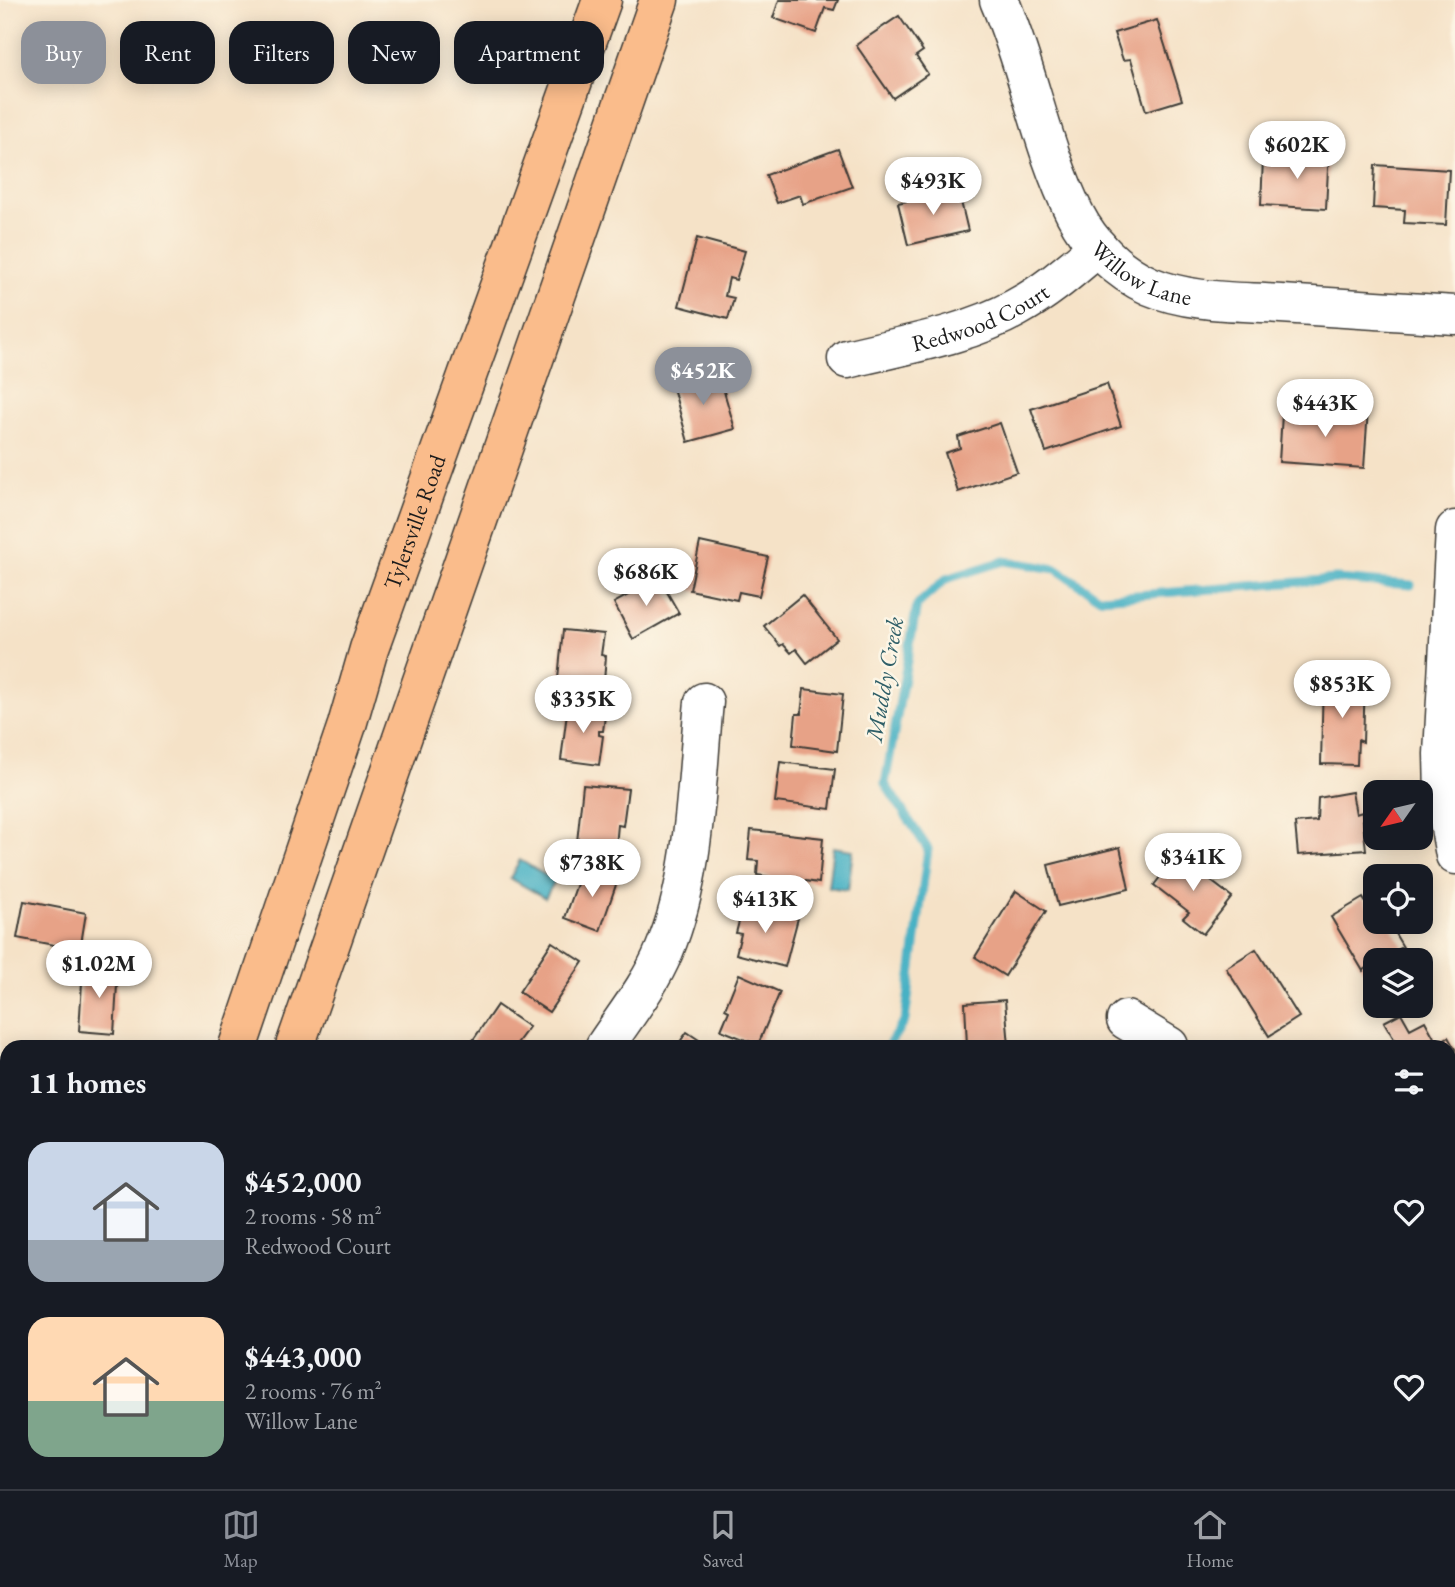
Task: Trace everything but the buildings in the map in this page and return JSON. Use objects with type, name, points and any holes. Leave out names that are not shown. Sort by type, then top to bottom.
[{"type":"main road","name":"Tylersville Road","points":[[240,1040],[348,725],[369,649],[601,0]]},
{"type":"main road","points":[[297,1040],[659,0]]},
{"type":"street","name":"Willow Lane","points":[[999,0],[1015,37],[1059,179],[1076,217],[1098,247],[1131,276],[1168,292],[1209,300],[1455,315]]},
{"type":"street","name":"Redwood Court","points":[[847,359],[975,326],[1016,308],[1053,285],[1098,247]]},
{"type":"street","points":[[1455,530],[1443,754],[1444,795],[1455,855]]},
{"type":"street","points":[[609,1040],[656,968],[678,910],[688,849],[704,702]]},
{"type":"street","points":[[1126,1020],[1159,1040]]},
{"type":"water","points":[[833,847],[853,850],[848,890],[828,887]]},
{"type":"water","points":[[520,860],[555,881],[545,898],[510,878]]},
{"type":"waterway","name":"Muddy Creek","points":[[892,1040],[905,1020],[928,849],[885,784],[917,605],[946,579],[1004,561],[1056,569],[1100,598],[1336,579],[1411,585]]}]
